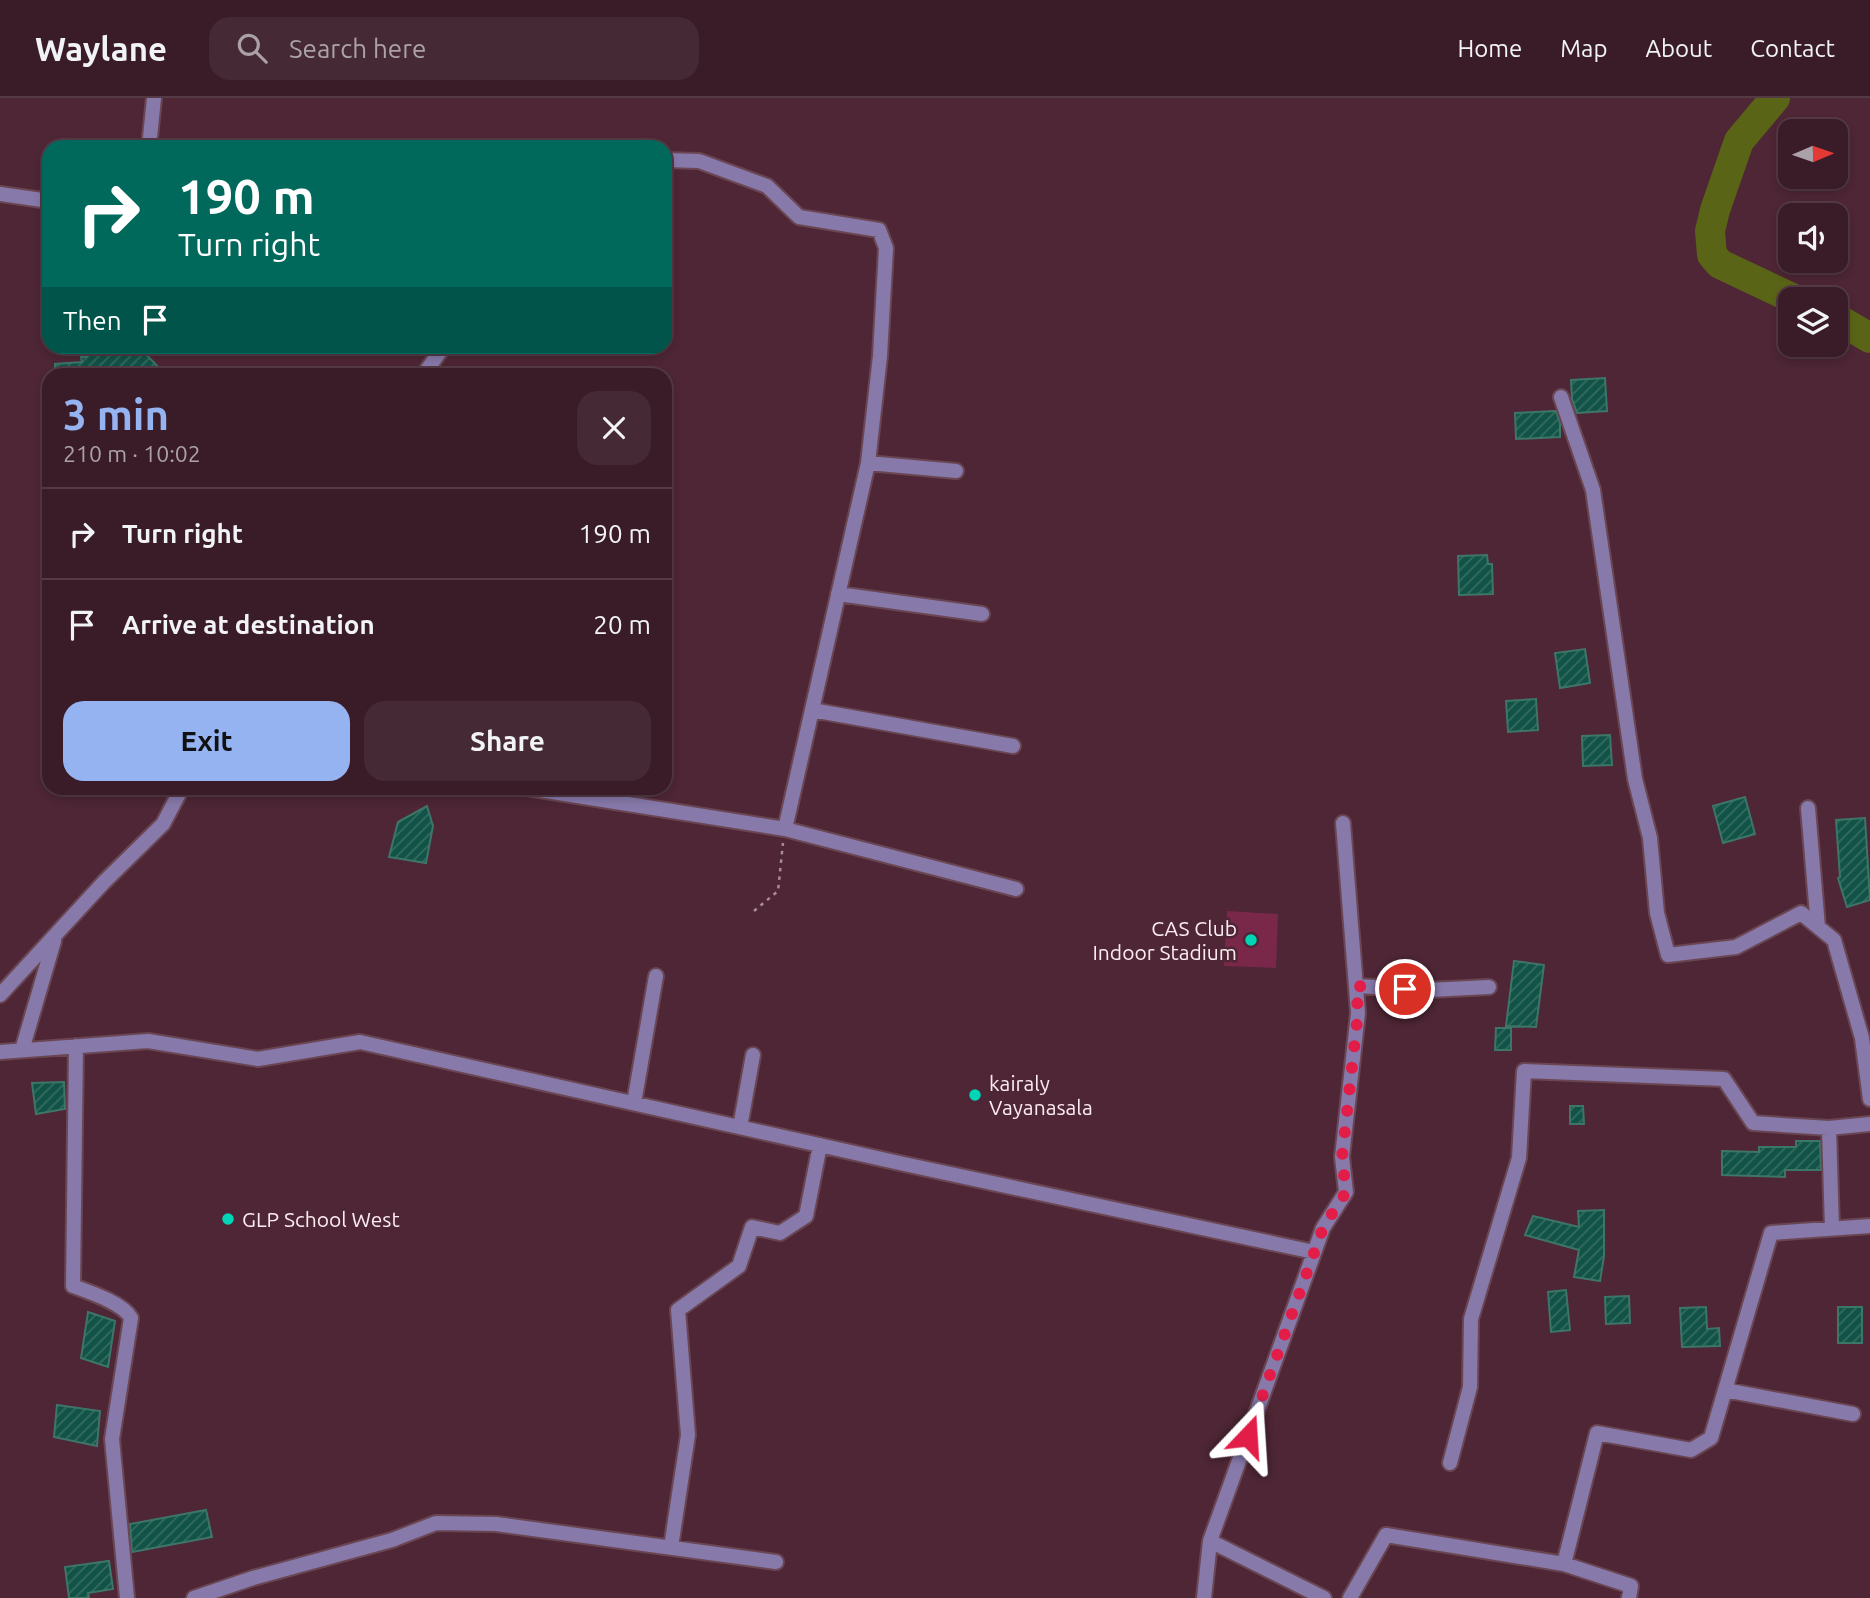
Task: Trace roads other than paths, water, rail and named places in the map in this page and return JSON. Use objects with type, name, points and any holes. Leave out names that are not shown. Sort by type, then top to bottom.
[{"type":"street","points":[[150,140],[154,98]]},
{"type":"street","points":[[672,160],[699,161],[766,186],[799,217],[879,230],[886,248],[880,356],[867,463],[785,829]]},
{"type":"street","points":[[0,194],[42,200]]},
{"type":"street","points":[[1561,397],[1593,490],[1635,779],[1650,838],[1657,913],[1668,955],[1736,947],[1801,913],[1834,940],[1861,1038],[1870,1099]]},
{"type":"street","points":[[867,463],[956,471]]},
{"type":"street","points":[[838,594],[982,614]]},
{"type":"street","points":[[812,710],[1013,746]]},
{"type":"street","points":[[0,995],[104,882],[163,824],[178,795]]},
{"type":"street","points":[[571,795],[785,829],[1016,890]]},
{"type":"street","points":[[1808,808],[1818,927]]},
{"type":"street","points":[[1204,1598],[1210,1541],[1323,1228],[1346,1192],[1342,1157],[1358,1013],[1343,823]]},
{"type":"street","points":[[22,1050],[56,935]]},
{"type":"street","points":[[634,1103],[656,976]]},
{"type":"street","points":[[1356,986],[1429,990],[1489,987]]},
{"type":"street","points":[[0,1052],[148,1041],[258,1059],[360,1042],[1314,1252]]},
{"type":"street","points":[[76,1046],[73,1286],[99,1296],[128,1313],[131,1318],[111,1439],[127,1598]]},
{"type":"street","points":[[740,1127],[753,1055]]},
{"type":"street","points":[[1450,1463],[1470,1387],[1471,1319],[1519,1158],[1524,1071],[1724,1079],[1753,1123],[1829,1128],[1870,1124]]},
{"type":"street","points":[[1829,1128],[1832,1229]]},
{"type":"street","points":[[671,1547],[688,1435],[678,1310],[739,1266],[752,1227],[780,1233],[806,1216],[820,1145]]},
{"type":"street","points":[[1564,1564],[1597,1433],[1691,1450],[1711,1438],[1770,1233],[1870,1226]]},
{"type":"street","points":[[1725,1390],[1853,1414]]},
{"type":"street","points":[[194,1598],[253,1578],[392,1541],[436,1523],[496,1524],[776,1562]]},
{"type":"street","points":[[1350,1598],[1386,1535],[1564,1564],[1631,1586],[1629,1598]]},
{"type":"street","points":[[1210,1541],[1324,1598]]},
{"type":"waterway","points":[[1775,98],[1739,141],[1710,231],[1712,255],[1720,264],[1778,291]]},
{"type":"waterway","points":[[1848,325],[1870,338]]},
{"type":"place","name":"CAS Club Indoor Stadium","points":[[1251,940]]},
{"type":"place","name":"kairaly Vayanasala","points":[[975,1095]]},
{"type":"place","name":"GLP School West","points":[[228,1219]]}]
